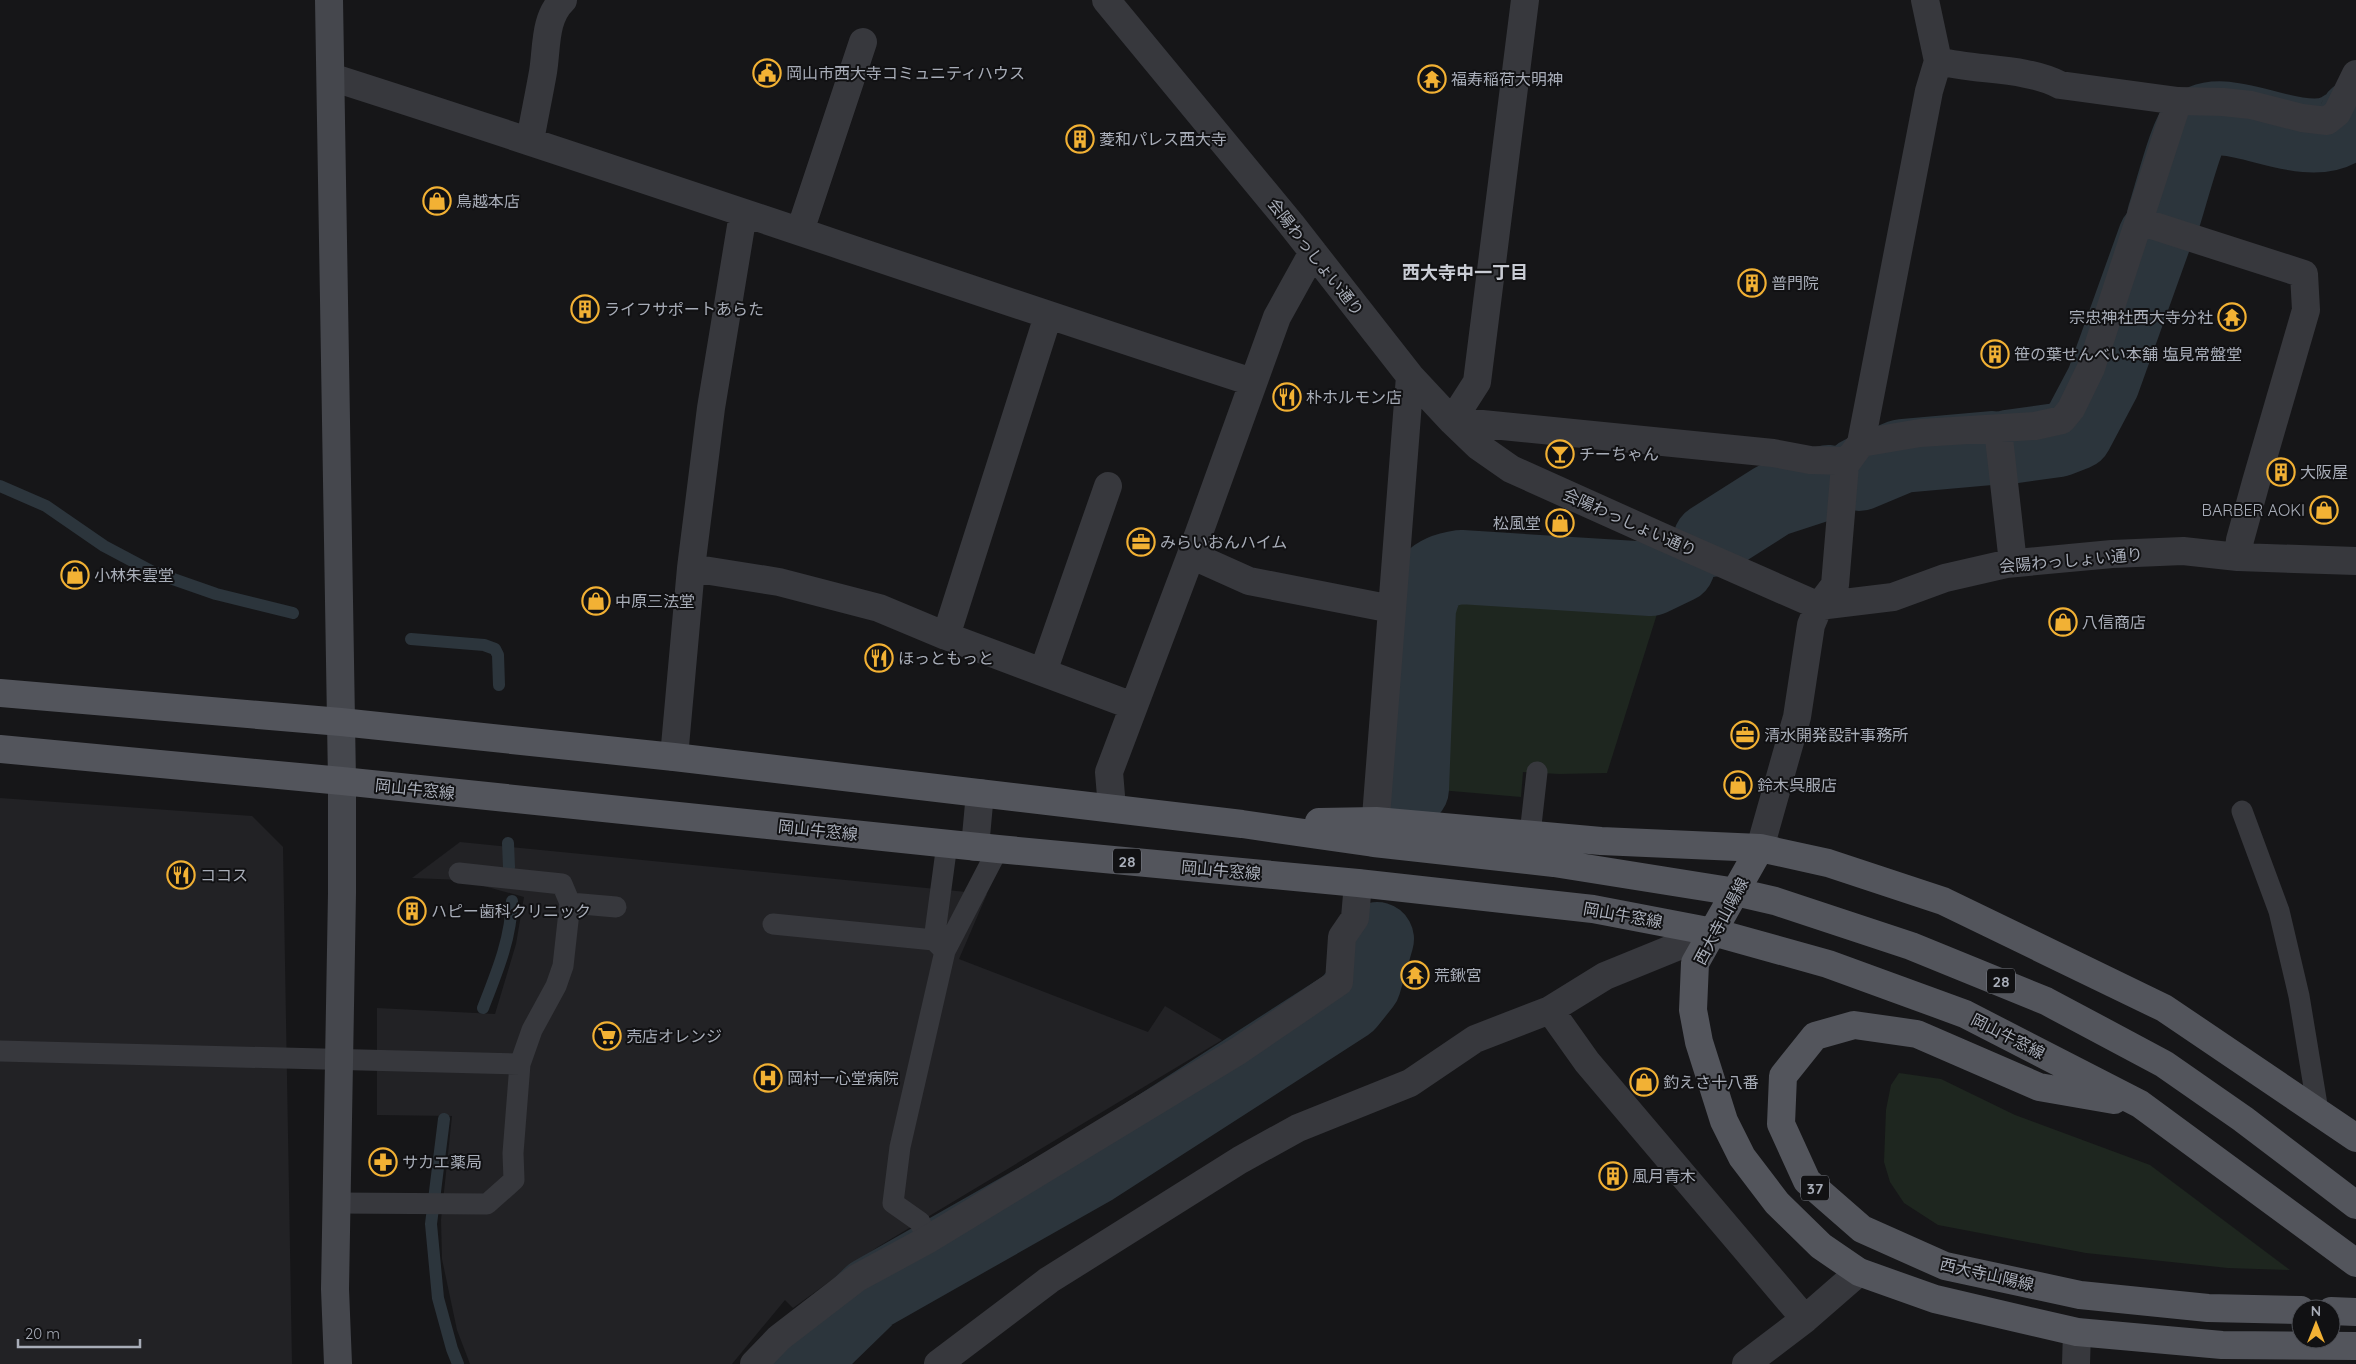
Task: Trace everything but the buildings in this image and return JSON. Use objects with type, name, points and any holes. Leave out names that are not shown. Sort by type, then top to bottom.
[{"type":"main road","points":[[0,693],[341,722],[674,757],[1242,824],[1375,832],[1530,834],[1601,841],[1760,848],[1828,863],[1943,901],[2048,950],[2164,1008],[2356,1138]]},
{"type":"main road","name":"岡山牛窓線","points":[[0,749],[342,781],[947,844],[1358,883],[1585,908],[1713,932],[1828,964],[1965,1014],[2140,1104],[2356,1263]]},
{"type":"main road","name":"28","points":[[1375,832],[1736,892],[1784,904],[1911,946],[2046,1001],[2164,1064],[2243,1119],[2356,1204]]},
{"type":"main road","name":"西大寺山陽線","points":[[1760,848],[1695,963],[1693,1010],[1699,1042],[1724,1121],[1742,1157],[1776,1203],[1821,1246],[1859,1272],[1935,1299],[2077,1332],[2222,1345],[2356,1346]]},
{"type":"main road","name":"西大寺山陽線","points":[[2140,1104],[2039,1087],[1918,1034],[1854,1025],[1815,1036],[1783,1076],[1781,1124],[1807,1181],[1862,1229],[1945,1266],[2080,1295],[2208,1308],[2291,1310]]},
{"type":"main road","points":[[2341,1311],[2356,1312]]},
{"type":"street","points":[[329,0],[342,781],[340,1059],[335,1289],[338,1364]]},
{"type":"street","points":[[530,140],[543,70],[546,36],[556,8],[563,0]]},
{"type":"street","name":"会陽わっしょい通り","points":[[1106,0],[1313,252],[1410,376],[1478,446],[1511,469],[1819,606],[1893,597],[1945,578],[2013,563],[2183,550],[2238,557],[2356,561]]},
{"type":"street","points":[[1526,0],[1477,382],[1452,421],[1773,453],[1810,460],[1853,452],[1920,433],[2035,426],[2062,420],[2071,409],[2090,368],[2178,101]]},
{"type":"street","points":[[1760,848],[1797,717],[1811,625],[1819,606],[1835,585],[1853,452],[1929,91],[1938,61],[1925,0]]},
{"type":"street","points":[[800,231],[863,42]]},
{"type":"street","points":[[1938,61],[1960,66],[2044,76],[2060,85],[2178,101],[2251,105],[2302,118],[2327,121],[2337,113],[2356,74]]},
{"type":"street","points":[[330,77],[530,140],[743,214],[800,231],[1048,316],[1252,382]]},
{"type":"street","points":[[674,757],[691,568],[710,408],[743,214]]},
{"type":"street","points":[[2139,221],[2304,274],[2306,310],[2253,491],[2238,557]]},
{"type":"street","points":[[1112,808],[1108,772],[1191,555],[1277,316],[1313,252]]},
{"type":"street","points":[[946,636],[1048,316]]},
{"type":"street","points":[[1375,832],[1410,376]]},
{"type":"street","points":[[1998,429],[2013,563]]},
{"type":"street","points":[[1043,672],[1108,486]]},
{"type":"street","points":[[1191,555],[1249,581],[1392,608]]},
{"type":"street","points":[[691,568],[779,582],[879,608],[946,636],[1133,706]]},
{"type":"street","points":[[980,793],[987,848]]},
{"type":"street","points":[[754,1364],[779,1338],[857,1278],[927,1240],[1238,1051],[1338,982],[1342,937],[1355,918],[1358,883]]},
{"type":"street","points":[[938,1364],[1049,1280],[1240,1160],[1298,1128],[1410,1083],[1475,1039],[1550,1010],[1605,976],[1713,932]]},
{"type":"street","points":[[1550,1010],[1587,1062],[1805,1319]]},
{"type":"street","points":[[1746,1364],[1805,1319],[1859,1272]]},
{"type":"street","points":[[2076,1364],[2077,1332]]},
{"type":"lane","points":[[1530,834],[1538,772]]},
{"type":"lane","points":[[2242,811],[2279,911],[2299,996],[2318,1111]]},
{"type":"lane","points":[[927,1240],[920,1222],[893,1203],[900,1147],[939,946],[947,844]]},
{"type":"lane","points":[[939,946],[987,848]]},
{"type":"lane","points":[[337,1203],[487,1204],[514,1180],[513,1153],[520,1064],[532,1030],[556,986],[563,966],[570,902],[562,884],[458,873]]},
{"type":"lane","points":[[570,902],[616,907]]},
{"type":"lane","points":[[773,924],[939,946]]},
{"type":"lane","points":[[0,1051],[520,1064]]},
{"type":"shaded area","points":[[1438,598],[1662,598],[1607,773],[1559,774],[1523,772],[1521,797],[1428,789]]},
{"type":"shaded area","points":[[0,798],[252,816],[283,847],[292,1364],[0,1364]]},
{"type":"shaded area","name":"岡村一心堂病院","points":[[460,842],[987,894],[959,959],[1148,1032],[1165,1006],[1222,1040],[876,1248],[793,1308],[785,1300],[732,1364],[470,1364],[457,1330],[442,1259],[441,1220],[452,1116],[377,1115],[377,1008],[495,1014],[516,944],[524,897],[462,880],[412,878]]},
{"type":"shaded area","points":[[1899,1073],[1941,1079],[2015,1115],[2150,1165],[2290,1270],[2228,1268],[2086,1253],[1938,1225],[1904,1203],[1890,1182],[1884,1162],[1886,1110],[1891,1085]]},
{"type":"waterway","points":[[2164,216],[2190,134],[2193,129],[2206,120],[2223,118],[2284,132],[2325,135],[2342,128],[2356,116]]},
{"type":"waterway","points":[[2008,447],[2058,440],[2076,433],[2103,382],[2155,237]]},
{"type":"waterway","points":[[1859,474],[1902,456],[1992,448]]},
{"type":"waterway","points":[[1710,540],[1773,500],[1828,482]]},
{"type":"waterway","points":[[0,486],[46,506],[104,546],[153,572],[216,594],[293,613]]},
{"type":"waterway","points":[[1412,789],[1419,608],[1424,591],[1432,579],[1443,571],[1461,567],[1651,579],[1678,566]]},
{"type":"waterway","points":[[411,639],[484,645],[495,649],[498,655],[499,685]]},
{"type":"waterway","points":[[508,843],[509,867]]},
{"type":"waterway","points":[[483,1008],[506,942],[512,901]]},
{"type":"waterway","points":[[799,1364],[871,1294],[1095,1167],[1348,1004],[1364,984],[1377,939]]},
{"type":"waterway","points":[[444,1119],[431,1224],[438,1298],[458,1364]]},
{"type":"place","name":"岡山市西大寺コミュニティハウス","points":[[767,73]]},
{"type":"place","name":"福寿稲荷大明神","points":[[1432,79]]},
{"type":"place","name":"菱和パレス西大寺","points":[[1080,139]]},
{"type":"place","name":"鳥越本店","points":[[437,201]]},
{"type":"place","name":"普門院","points":[[1752,283]]},
{"type":"place","name":"ライフサポートあらた","points":[[585,309]]},
{"type":"place","name":"宗忠神社西大寺分社","points":[[2232,317]]},
{"type":"place","name":"笹の葉せんべい本舗 塩見常盤堂","points":[[1995,354]]},
{"type":"place","name":"朴ホルモン店","points":[[1287,397]]},
{"type":"place","name":"チーちゃん","points":[[1560,454]]},
{"type":"place","name":"大阪屋","points":[[2281,472]]},
{"type":"place","name":"BARBER AOKI","points":[[2324,510]]},
{"type":"place","name":"松風堂","points":[[1560,523]]},
{"type":"place","name":"みらいおんハイム","points":[[1141,542]]},
{"type":"place","name":"小林朱雲堂","points":[[75,575]]},
{"type":"place","name":"中原三法堂","points":[[596,601]]},
{"type":"place","name":"八信商店","points":[[2063,622]]},
{"type":"place","name":"ほっともっと","points":[[879,658]]},
{"type":"place","name":"清水開発設計事務所","points":[[1745,735]]},
{"type":"place","name":"鈴木呉服店","points":[[1738,785]]},
{"type":"place","name":"ココス","points":[[181,875]]},
{"type":"place","name":"ハピー歯科クリニック","points":[[412,911]]},
{"type":"place","name":"荒鍬宮","points":[[1415,975]]},
{"type":"place","name":"売店オレンジ","points":[[607,1036]]},
{"type":"place","name":"岡村一心堂病院","points":[[768,1078]]},
{"type":"place","name":"釣えさ十八番","points":[[1644,1082]]},
{"type":"place","name":"サカエ薬局","points":[[383,1162]]},
{"type":"place","name":"風月青木","points":[[1613,1176]]},
{"type":"district","name":"西大寺中一丁目","points":[[1465,272]]}]
